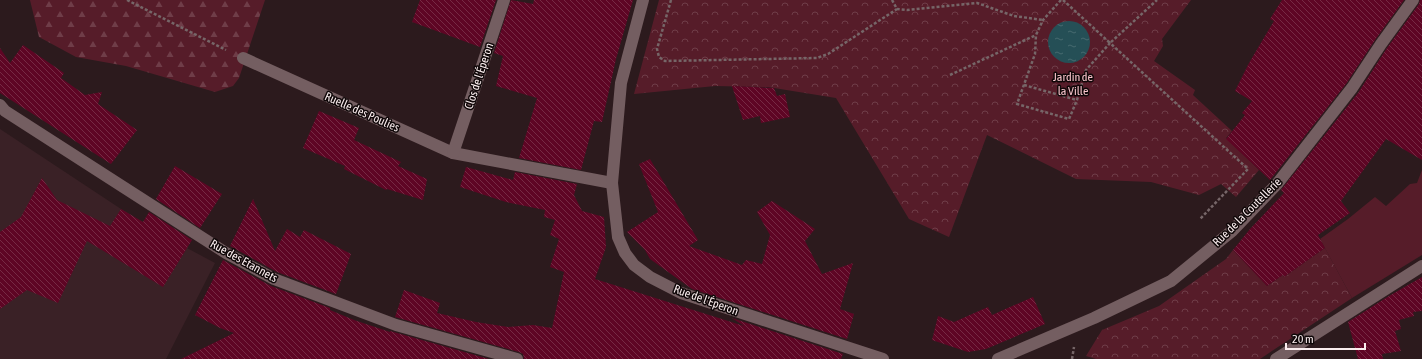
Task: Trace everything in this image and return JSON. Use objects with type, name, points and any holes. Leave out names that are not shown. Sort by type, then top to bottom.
[{"type":"street","name":"Clos de l'Éperon","points":[[454,152],[504,0]]},
{"type":"street","name":"Rue de l'Éperon","points":[[644,0],[621,83],[612,183],[618,237],[625,253],[634,265],[650,277],[681,293],[883,359]]},
{"type":"street","name":"Rue de la Coutellerie","points":[[998,359],[1094,318],[1171,281],[1232,231],[1277,184],[1352,88],[1381,44],[1413,0]]},
{"type":"street","name":"Ruelle des Poulies","points":[[243,58],[454,152],[612,183]]},
{"type":"street","name":"Rue des Etannets","points":[[0,105],[5,111],[226,253],[274,279],[396,325],[517,359]]},
{"type":"street","points":[[1276,359],[1422,266]]},
{"type":"path","points":[[127,0],[243,58]]},
{"type":"path","points":[[671,0],[657,49],[659,57],[665,61],[818,58],[828,54],[897,9],[907,10],[976,3],[1014,16],[1043,20]]},
{"type":"path","points":[[892,0],[897,9]]},
{"type":"path","points":[[1157,0],[1110,43],[1086,70],[1077,100],[1069,119],[1016,104],[1035,54],[1036,35],[1043,20],[1062,0],[1110,43],[1248,169],[1200,219]]},
{"type":"path","points":[[950,75],[1036,35]]},
{"type":"path","points":[[1024,85],[1077,100]]},
{"type":"shaded area","points":[[0,129],[121,209],[215,263],[166,359],[0,359]]},
{"type":"green space","points":[[30,0],[265,0],[239,78],[233,86],[215,92],[126,66],[76,57],[39,37]]},
{"type":"green space","name":"Jardin de la Ville","points":[[659,0],[1191,0],[1162,39],[1163,46],[1154,61],[1195,90],[1193,95],[1232,131],[1226,138],[1259,170],[1236,197],[1221,184],[1199,195],[1151,182],[1076,179],[987,135],[949,237],[909,219],[836,98],[768,87],[715,86],[634,94]]},
{"type":"green space","points":[[1422,170],[1422,255],[1352,298],[1320,239],[1375,197],[1386,206],[1410,184],[1417,183]]},
{"type":"green space","points":[[1325,248],[1352,298],[1260,359],[1096,359],[1086,356],[1102,330],[1159,306],[1226,259],[1233,250],[1267,286],[1283,275],[1284,277]]},
{"type":"water","points":[[1065,21],[1073,21],[1081,24],[1087,30],[1090,42],[1087,54],[1081,60],[1073,63],[1065,63],[1057,60],[1051,54],[1048,46],[1048,38],[1051,30],[1057,24]]},
{"type":"building","points":[[420,0],[496,0],[480,47],[412,22]]},
{"type":"building","points":[[511,0],[533,4],[534,0],[633,0],[616,59],[602,122],[594,121],[581,170],[519,158],[537,98],[496,86],[503,56],[494,53]]},
{"type":"building","points":[[1282,0],[1404,0],[1346,84],[1270,180],[1226,139],[1245,115],[1242,113],[1252,101],[1235,91],[1249,63],[1274,21],[1270,19]]},
{"type":"building","points":[[1420,0],[1422,0],[1422,160],[1386,139],[1341,201],[1350,213],[1318,235],[1325,248],[1284,277],[1283,275],[1267,286],[1233,250],[1250,229],[1284,193],[1281,190],[1358,93],[1387,48],[1419,4]]},
{"type":"building","points":[[23,45],[64,73],[61,78],[85,95],[102,92],[98,104],[137,130],[111,164],[0,93],[0,48],[10,63]]},
{"type":"building","points":[[732,86],[774,88],[777,96],[785,94],[790,117],[761,123],[760,116],[743,120]]},
{"type":"building","points":[[319,111],[359,128],[354,140],[401,162],[398,166],[427,179],[423,200],[387,189],[386,190],[344,169],[345,166],[303,148]]},
{"type":"building","points":[[650,159],[698,240],[689,246],[742,265],[746,260],[762,264],[770,235],[757,212],[772,201],[815,229],[805,241],[822,274],[853,263],[840,309],[854,314],[847,339],[692,289],[650,259],[645,250],[627,232],[658,212],[639,164]]},
{"type":"building","points":[[175,166],[222,194],[200,228],[156,199]]},
{"type":"building","points":[[466,167],[513,180],[515,172],[577,184],[574,195],[582,211],[604,217],[606,247],[595,279],[744,326],[732,318],[843,354],[841,359],[524,359],[523,354],[519,352],[395,317],[404,290],[440,303],[437,313],[476,322],[508,327],[533,325],[552,328],[564,272],[550,267],[559,239],[550,235],[555,220],[544,217],[545,210],[506,202],[460,187]]},
{"type":"building","points":[[42,178],[57,200],[110,226],[121,209],[143,222],[149,212],[192,240],[163,287],[87,241],[58,303],[27,290],[0,309],[0,232],[21,217]]},
{"type":"building","points":[[253,199],[275,251],[287,229],[300,237],[304,230],[351,254],[336,294],[277,272],[230,246]]},
{"type":"building","points":[[223,260],[271,286],[330,308],[330,310],[354,320],[390,332],[489,359],[181,359],[234,333],[220,328],[195,315]]},
{"type":"building","points":[[1422,277],[1422,311],[1413,312],[1414,316],[1399,320],[1401,329],[1395,331],[1401,351],[1382,354],[1383,359],[1358,359],[1348,322]]},
{"type":"building","points":[[1033,297],[1045,324],[986,349],[968,352],[932,340],[938,316],[954,322],[988,307],[992,315]]}]
